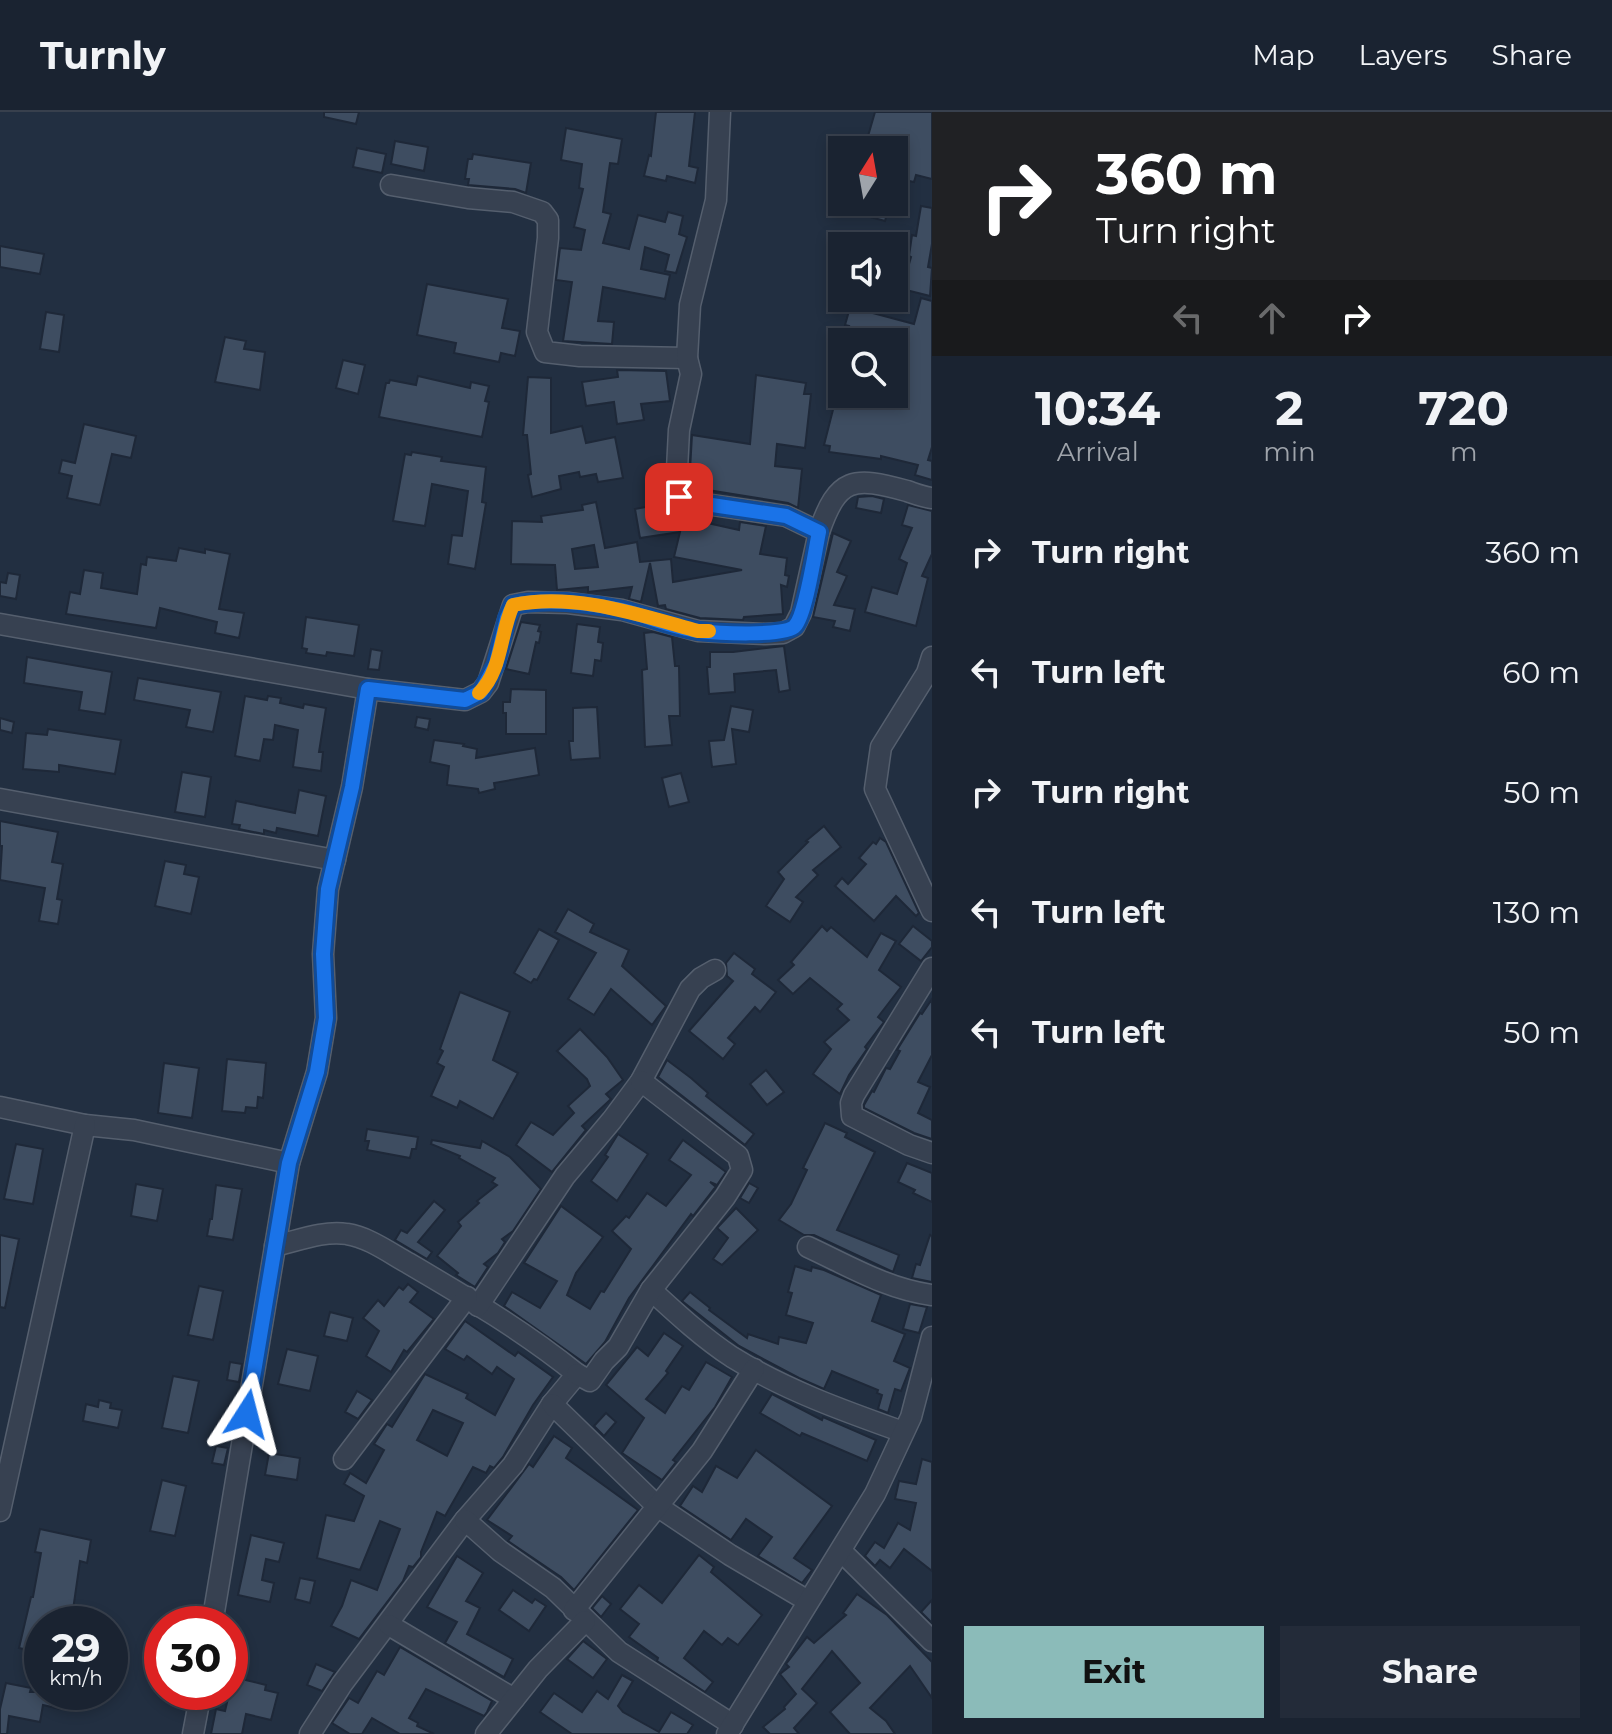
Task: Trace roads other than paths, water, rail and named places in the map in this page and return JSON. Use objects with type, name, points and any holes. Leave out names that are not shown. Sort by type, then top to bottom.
[{"type":"street","points":[[720,112],[716,200],[692,293],[687,358],[691,374],[679,430],[676,489],[679,497],[692,502],[786,516],[819,532]]},
{"type":"street","points":[[391,185],[513,202],[542,212],[548,220],[548,238],[537,332],[545,352],[580,356],[687,358]]},
{"type":"street","points":[[0,624],[368,689],[465,700],[481,692],[496,664],[513,605],[528,602],[568,603],[622,610],[698,631],[783,633],[794,627],[801,613],[819,532],[828,505],[840,488],[855,483],[873,484],[932,498]]},
{"type":"street","points":[[932,657],[927,673],[881,747],[875,789],[885,816],[902,841],[932,911]]},
{"type":"street","points":[[215,1606],[289,1163],[317,1072],[324,1031],[324,941],[328,889],[352,787],[368,689]]},
{"type":"street","points":[[0,799],[335,860]]},
{"type":"street","points":[[932,968],[854,1095],[850,1110],[852,1116],[932,1153]]},
{"type":"street","points":[[344,1459],[472,1302],[565,1176],[612,1120],[641,1081],[690,989],[715,970]]},
{"type":"street","points":[[275,1246],[328,1234],[348,1234],[380,1247],[542,1346],[590,1381],[618,1347],[651,1290],[725,1197],[742,1170],[738,1156],[641,1081]]},
{"type":"street","points":[[0,1107],[85,1125],[134,1130],[289,1163]]},
{"type":"street","points":[[0,1511],[85,1125]]},
{"type":"street","points":[[808,1247],[855,1271],[908,1292],[932,1295]]},
{"type":"street","points":[[651,1290],[687,1323],[732,1357],[799,1392],[903,1432]]},
{"type":"street","points":[[465,1520],[500,1551],[553,1588],[619,1652],[730,1729],[875,1494],[911,1417],[932,1337]]},
{"type":"street","points":[[491,1732],[514,1699],[561,1644],[657,1506],[702,1451],[754,1369]]},
{"type":"street","points":[[310,1734],[342,1684],[465,1520],[513,1465],[552,1404],[577,1374]]},
{"type":"street","points":[[552,1404],[657,1506],[730,1555],[808,1601]]},
{"type":"street","points":[[841,1551],[932,1641]]},
{"type":"street","points":[[389,1625],[514,1699]]},
{"type":"street","points":[[193,1734],[198,1710]]}]
